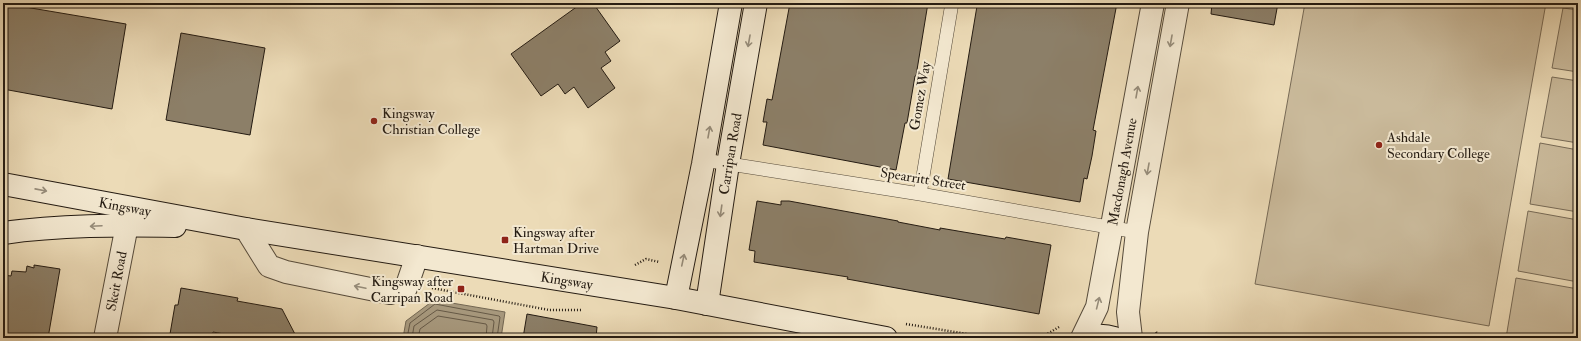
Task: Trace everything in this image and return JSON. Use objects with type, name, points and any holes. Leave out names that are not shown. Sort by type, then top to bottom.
[{"type":"street","name":"Carripan Road","points":[[676,298],[704,160],[731,3]]},
{"type":"street","name":"Carripan Road","points":[[706,304],[728,164],[756,3]]},
{"type":"street","name":"Macdonagh Avenue","points":[[1082,338],[1097,307],[1153,3]]},
{"type":"street","name":"Macdonagh Avenue","points":[[1131,338],[1128,312],[1137,232],[1178,3]]},
{"type":"street","name":"Kingsway","points":[[3,184],[246,228],[676,298],[886,338]]},
{"type":"street","name":"Kingsway","points":[[3,233],[28,229],[127,225],[246,228]]},
{"type":"street","name":"Skeit Road","points":[[105,338],[127,225]]},
{"type":"street","points":[[246,228],[269,266],[286,272],[390,293],[406,288],[417,256]]},
{"type":"street","points":[[1086,338],[1094,336],[1108,336],[1114,338]]},
{"type":"lane","name":"Gomez Way","points":[[920,194],[952,3]]},
{"type":"lane","name":"Spearritt Street","points":[[704,160],[920,194],[1137,232]]},
{"type":"shaded area","points":[[1305,3],[1546,3],[1489,326],[1255,284]]},
{"type":"shaded area","points":[[1563,8],[1578,10],[1578,72],[1552,68]]},
{"type":"shaded area","points":[[1552,77],[1578,81],[1578,143],[1541,137]]},
{"type":"shaded area","points":[[1540,143],[1578,150],[1578,212],[1530,204]]},
{"type":"shaded area","points":[[1528,211],[1578,220],[1578,282],[1518,271]]},
{"type":"shaded area","points":[[1516,278],[1578,289],[1578,338],[1506,338]]},
{"type":"water","points":[[434,300],[505,312],[501,338],[403,338],[406,321]]},
{"type":"building","points":[[3,3],[126,24],[112,109],[3,89]]},
{"type":"building","points":[[582,3],[593,3],[620,41],[605,52],[611,61],[601,68],[615,88],[588,108],[574,87],[565,94],[558,84],[541,96],[511,54]]},
{"type":"building","points":[[790,3],[928,3],[907,123],[905,123],[896,170],[763,145],[767,122],[763,122],[767,99],[772,100]]},
{"type":"building","points":[[984,3],[1117,3],[1093,130],[1096,131],[1092,156],[1087,179],[1084,178],[1080,202],[948,179],[977,6],[984,7]]},
{"type":"building","points":[[1212,3],[1278,3],[1274,25],[1211,14]]},
{"type":"building","points":[[181,33],[265,48],[250,135],[166,120]]},
{"type":"building","points":[[757,201],[781,205],[781,201],[789,201],[940,230],[940,228],[1051,245],[1039,314],[847,279],[848,277],[754,262],[755,251],[749,250]]},
{"type":"building","points":[[34,265],[60,269],[48,338],[3,338],[3,275],[11,276],[12,271],[26,272],[27,266],[34,268]]},
{"type":"building","points":[[181,288],[238,298],[237,301],[282,309],[297,338],[246,338],[213,332],[212,338],[196,338],[170,334],[175,305],[178,305]]},
{"type":"building","points":[[527,314],[597,327],[596,338],[523,338]]},
{"type":"place","name":"Kingsway Christian College","points":[[374,121]]},
{"type":"place","name":"Ashdale Secondary College","points":[[1379,145]]},
{"type":"place","name":"Kingsway after Hartman Drive","points":[[505,240]]},
{"type":"place","name":"Kingsway after Carripan Road","points":[[461,289]]}]
